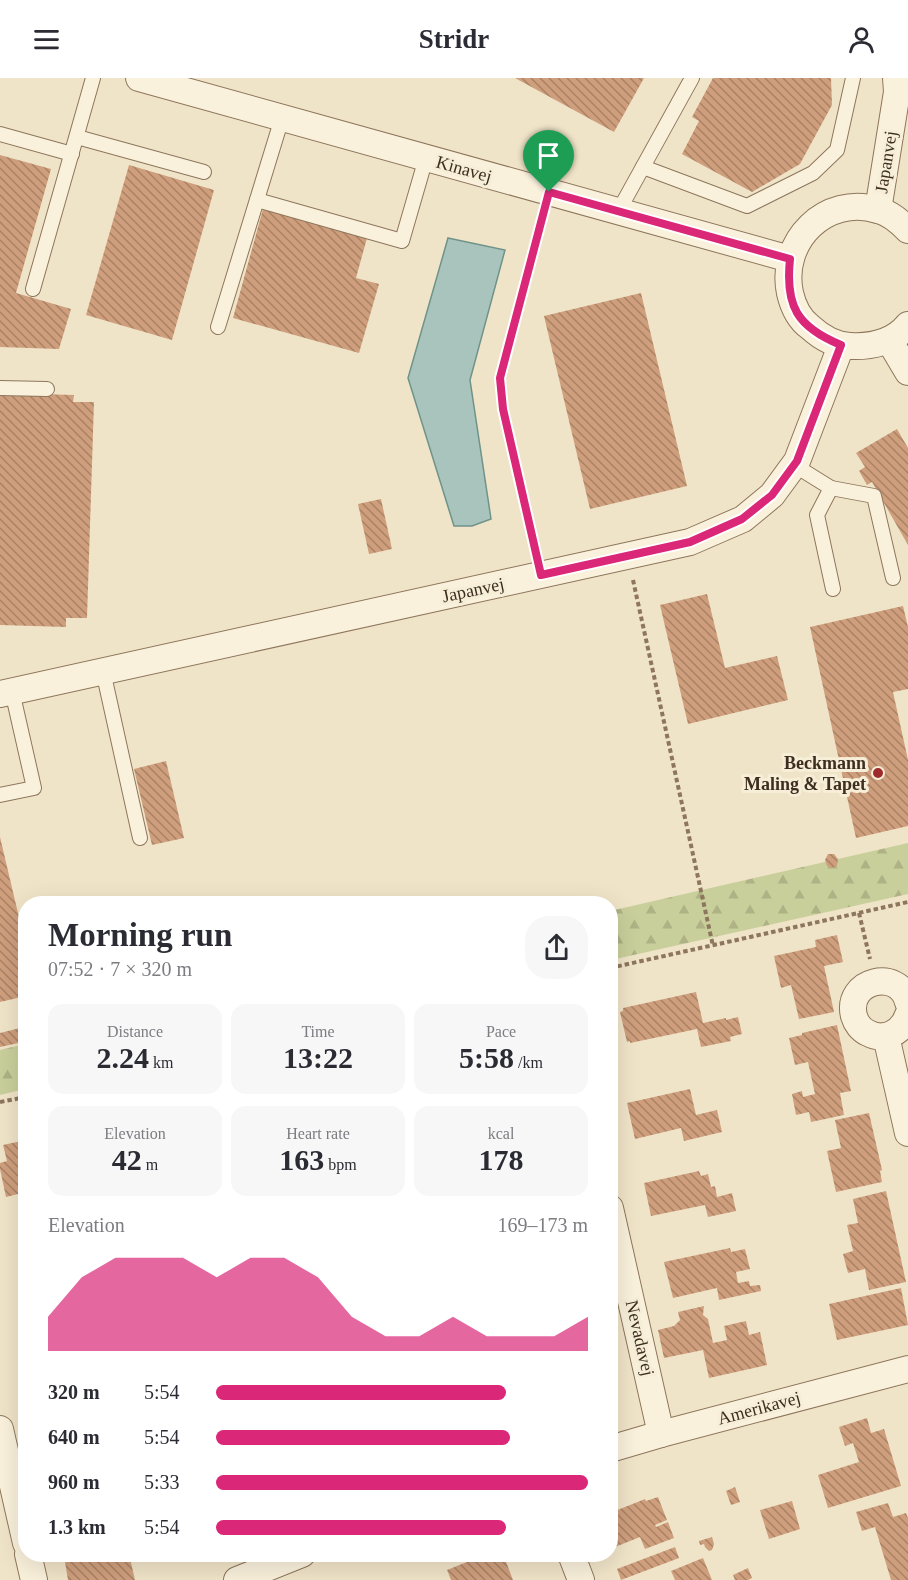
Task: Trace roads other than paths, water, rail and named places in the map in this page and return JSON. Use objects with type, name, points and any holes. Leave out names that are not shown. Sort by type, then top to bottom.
[{"type":"street","name":"Kinavej","points":[[139,78],[790,259]]},
{"type":"street","name":"Japanvej","points":[[878,210],[897,92],[896,78]]},
{"type":"street","points":[[908,230],[897,219],[878,210],[856,207],[834,211],[814,222],[799,238],[790,259],[788,281],[792,303],[804,322],[821,337],[841,345],[866,347],[899,333],[908,372]]},
{"type":"street","name":"Japanvej","points":[[6,692],[690,542],[742,519],[772,495],[797,461],[841,345]]},
{"type":"street","points":[[908,1002],[907,997],[894,984],[875,981],[859,991],[854,1000],[853,1009],[860,1027],[867,1033],[877,1036],[894,1034],[901,1029],[908,1015]]},
{"type":"street","points":[[886,1036],[908,1133]]},
{"type":"street","name":"Nevadavej","points":[[618,1243],[661,1434]]},
{"type":"street","name":"Amerikavej","points":[[618,1447],[907,1373]]},
{"type":"street","points":[[0,1429],[18,1508]]},
{"type":"street","points":[[30,1562],[34,1580]]},
{"type":"street","points":[[237,1580],[282,1562]]},
{"type":"street","points":[[574,1562],[581,1580]]},
{"type":"lane","points":[[33,289],[93,78]]},
{"type":"lane","points":[[618,212],[692,78]]},
{"type":"lane","points":[[643,167],[747,206],[813,173],[837,150],[853,78]]},
{"type":"lane","points":[[218,327],[282,118]]},
{"type":"lane","points":[[0,134],[72,154]]},
{"type":"lane","points":[[77,137],[204,172]]},
{"type":"lane","points":[[257,200],[402,241],[426,158]]},
{"type":"lane","points":[[0,388],[47,389]]},
{"type":"lane","points":[[794,465],[831,488],[874,496],[893,578]]},
{"type":"lane","points":[[831,488],[817,515],[833,589]]},
{"type":"lane","points":[[103,671],[140,838]]},
{"type":"lane","points":[[0,795],[34,788],[6,692]]},
{"type":"water","points":[[448,238],[505,250],[470,380],[491,519],[472,526],[454,526],[408,378]]},
{"type":"place","name":"Beckmann Maling & Tapet","points":[[878,773]]}]
